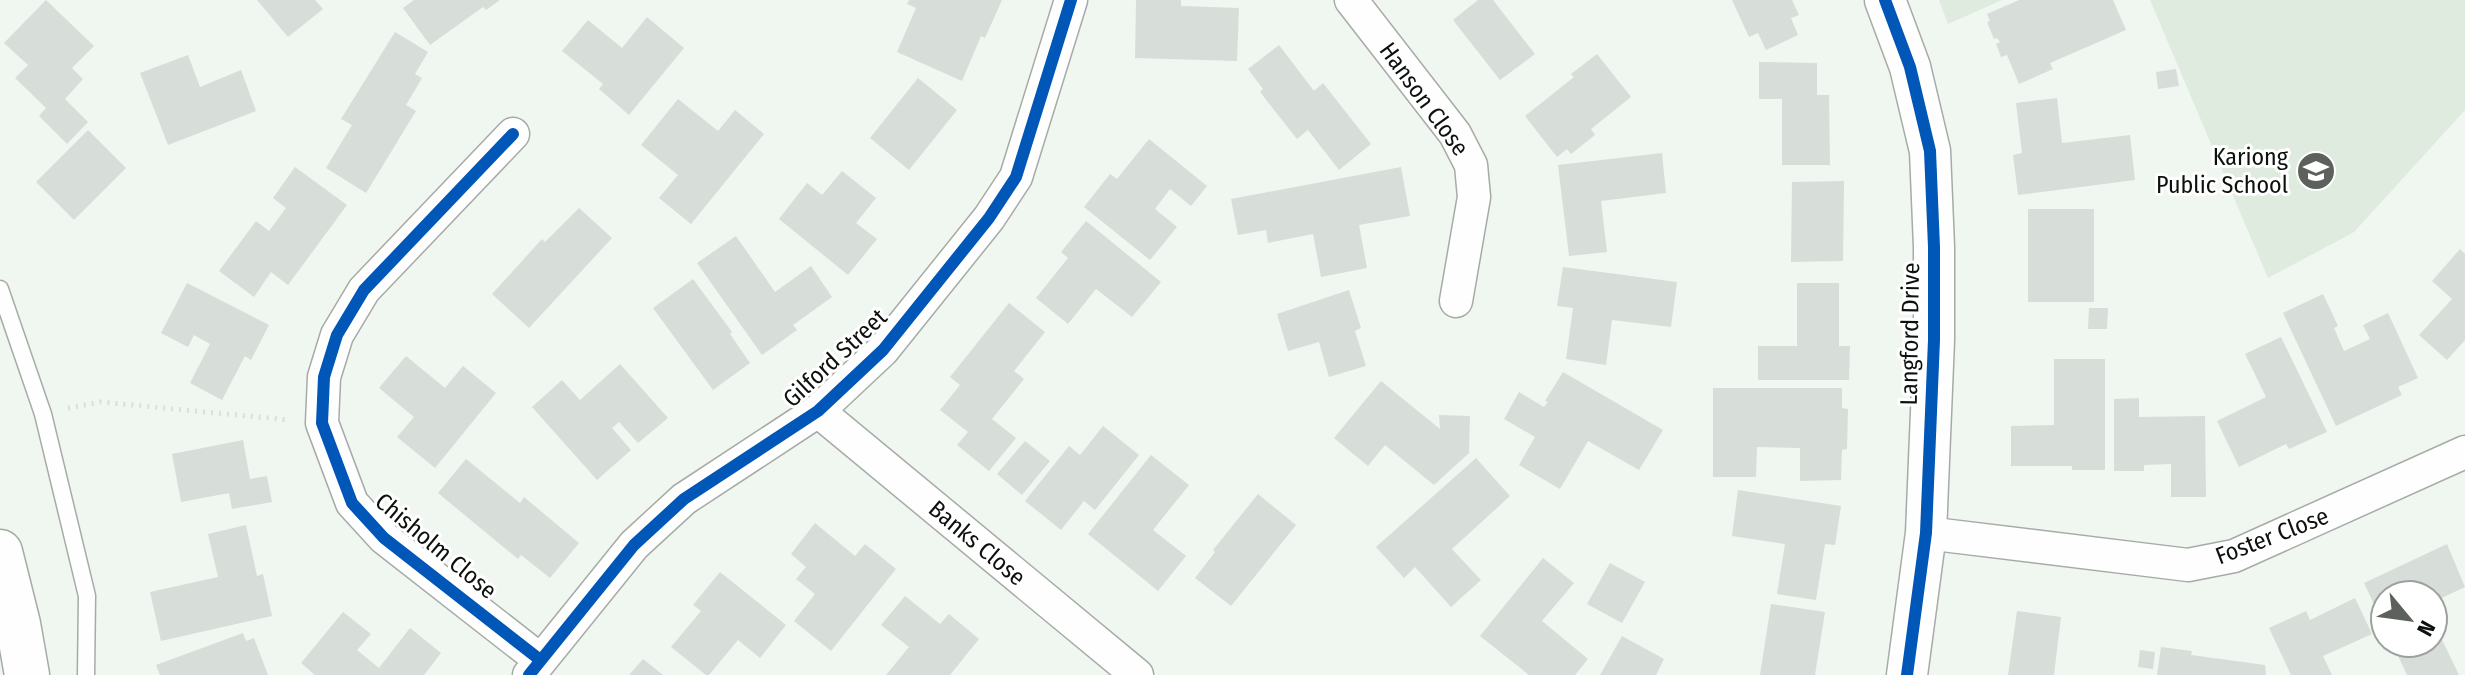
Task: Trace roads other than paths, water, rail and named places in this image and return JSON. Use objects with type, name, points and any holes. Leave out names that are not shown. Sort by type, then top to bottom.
[{"type":"main road","points":[[0,552],[27,675]]},
{"type":"street","name":"Gilford Street","points":[[534,667],[634,545],[684,499],[818,411],[883,350],[989,218],[1016,177],[1071,0]]},
{"type":"street","name":"Hanson Close","points":[[1351,0],[1455,134],[1471,165],[1474,197],[1456,301]]},
{"type":"street","name":"Langford Drive","points":[[1885,0],[1910,67],[1930,151],[1934,340],[1926,533],[1907,675]]},
{"type":"street","name":"Chisholm Close","points":[[513,134],[364,290],[337,335],[324,377],[322,423],[352,503],[384,538],[534,667]]},
{"type":"street","name":"Banks Close","points":[[818,411],[1137,675]]},
{"type":"street","name":"Foster Close","points":[[1926,533],[2188,565],[2234,556],[2465,452]]},
{"type":"lane","points":[[0,289],[43,414],[87,596],[86,675]]},
{"type":"place","name":"Kariong Public School","points":[[2316,171]]}]
